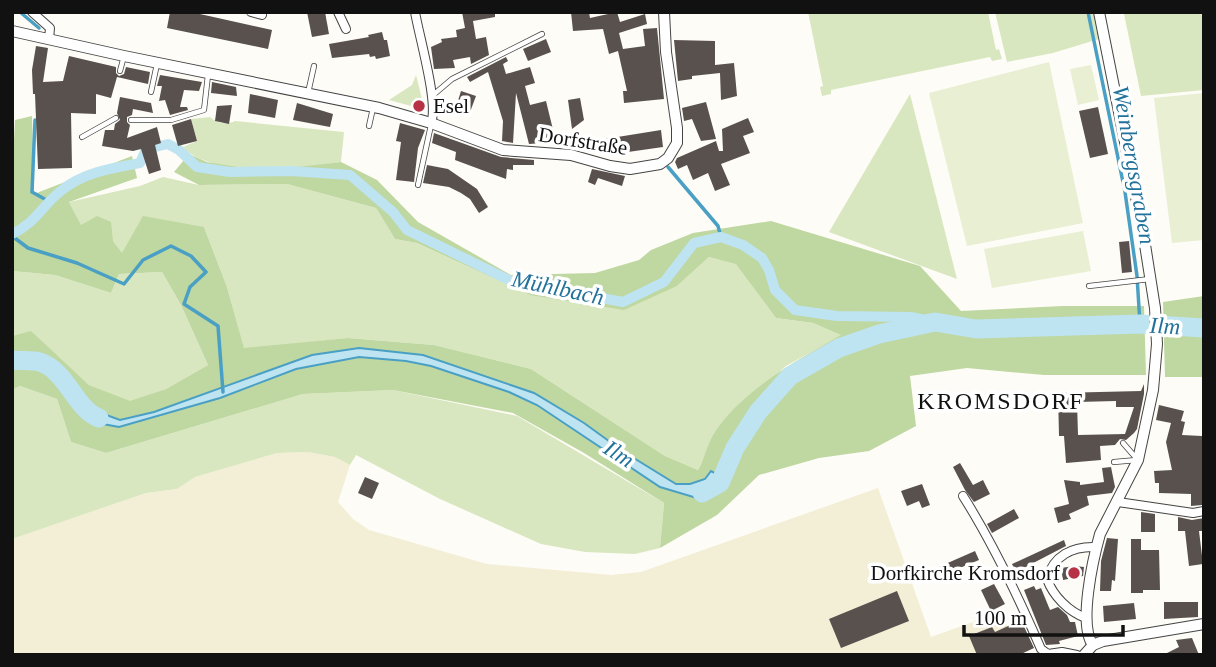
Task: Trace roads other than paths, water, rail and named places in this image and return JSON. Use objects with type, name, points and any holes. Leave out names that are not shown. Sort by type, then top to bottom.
[{"type":"street","points":[[32,12],[50,28],[49,39]]},
{"type":"street","points":[[251,12],[261,15]]},
{"type":"street","points":[[338,12],[346,29]]},
{"type":"street","points":[[415,12],[432,97],[434,116],[431,123]]},
{"type":"street","name":"Dorfstraße","points":[[12,31],[374,107],[431,123],[503,150],[554,153],[630,169],[660,163],[668,158],[677,143],[664,12]]},
{"type":"street","points":[[1095,650],[1088,638],[1086,618],[1096,547],[1138,460],[1153,390],[1157,344],[1155,308],[1147,279],[1128,150],[1099,12]]},
{"type":"street","points":[[963,496],[1012,583],[1041,649],[1048,654],[1062,652],[1077,655]]},
{"type":"street","points":[[1118,502],[1193,513],[1204,511]]},
{"type":"street","points":[[1086,618],[1077,615],[1058,598],[1047,579],[1051,565],[1062,555],[1085,547],[1096,547]]},
{"type":"street","points":[[1084,655],[1120,637],[1204,624]]},
{"type":"lane","points":[[432,97],[452,79],[541,34]]},
{"type":"lane","points":[[120,71],[124,56]]},
{"type":"lane","points":[[151,92],[157,63]]},
{"type":"lane","points":[[308,94],[314,66]]},
{"type":"lane","points":[[131,120],[171,120],[204,110],[208,74]]},
{"type":"lane","points":[[369,126],[374,107]]},
{"type":"lane","points":[[82,137],[116,118]]},
{"type":"lane","points":[[418,185],[431,123]]},
{"type":"lane","points":[[1089,286],[1147,279]]},
{"type":"lane","points":[[1123,443],[1138,460]]},
{"type":"lane","points":[[1114,462],[1138,460]]},
{"type":"water","points":[[359,348],[423,355],[534,393],[676,484],[690,484],[705,479],[711,471],[726,479],[720,487],[700,499],[660,487],[537,405],[509,392],[431,366],[406,361],[359,357],[296,369],[220,398],[119,427],[91,418],[71,399],[68,388],[40,364],[12,362],[12,354],[23,354],[53,364],[68,379],[76,399],[90,409],[120,420],[154,412],[312,355]]},
{"type":"waterway","points":[[20,12],[39,28]]},
{"type":"waterway","name":"Weinbergsgraben","points":[[1088,12],[1125,192],[1137,276],[1140,324]]},
{"type":"waterway","points":[[35,120],[32,192],[50,202]]},
{"type":"waterway","name":"Mühlbach","points":[[155,147],[168,144],[179,150],[197,167],[230,172],[291,171],[350,175],[393,212],[407,230],[511,281],[623,302],[664,282],[694,243],[721,237],[743,245],[762,258],[775,290],[795,310],[837,316],[911,317],[935,322]]},
{"type":"waterway","name":"Mühlbach","points":[[12,234],[34,219],[55,196],[71,184],[99,172],[140,163],[146,149]]},
{"type":"waterway","points":[[668,167],[718,226],[721,237]]},
{"type":"waterway","name":"Mühlbach","points":[[12,236],[28,248],[77,263],[124,284],[143,260],[171,246],[191,256],[206,272],[190,287],[184,304],[218,326],[223,392]]},
{"type":"waterway","name":"Ilm","points":[[702,493],[720,483],[735,448],[758,412],[790,376],[839,348],[879,334],[935,322],[976,329],[1140,324],[1204,328]]},
{"type":"waterway","name":"Ilm","points":[[12,360],[37,361],[49,367],[84,407],[99,418]]},
{"type":"place","name":"Esel","points":[[419,106]]},
{"type":"place","name":"Dorfkirche Kromsdorf","points":[[1074,573]]},
{"type":"district","name":"KROMSDORF","points":[[1001,401]]}]
